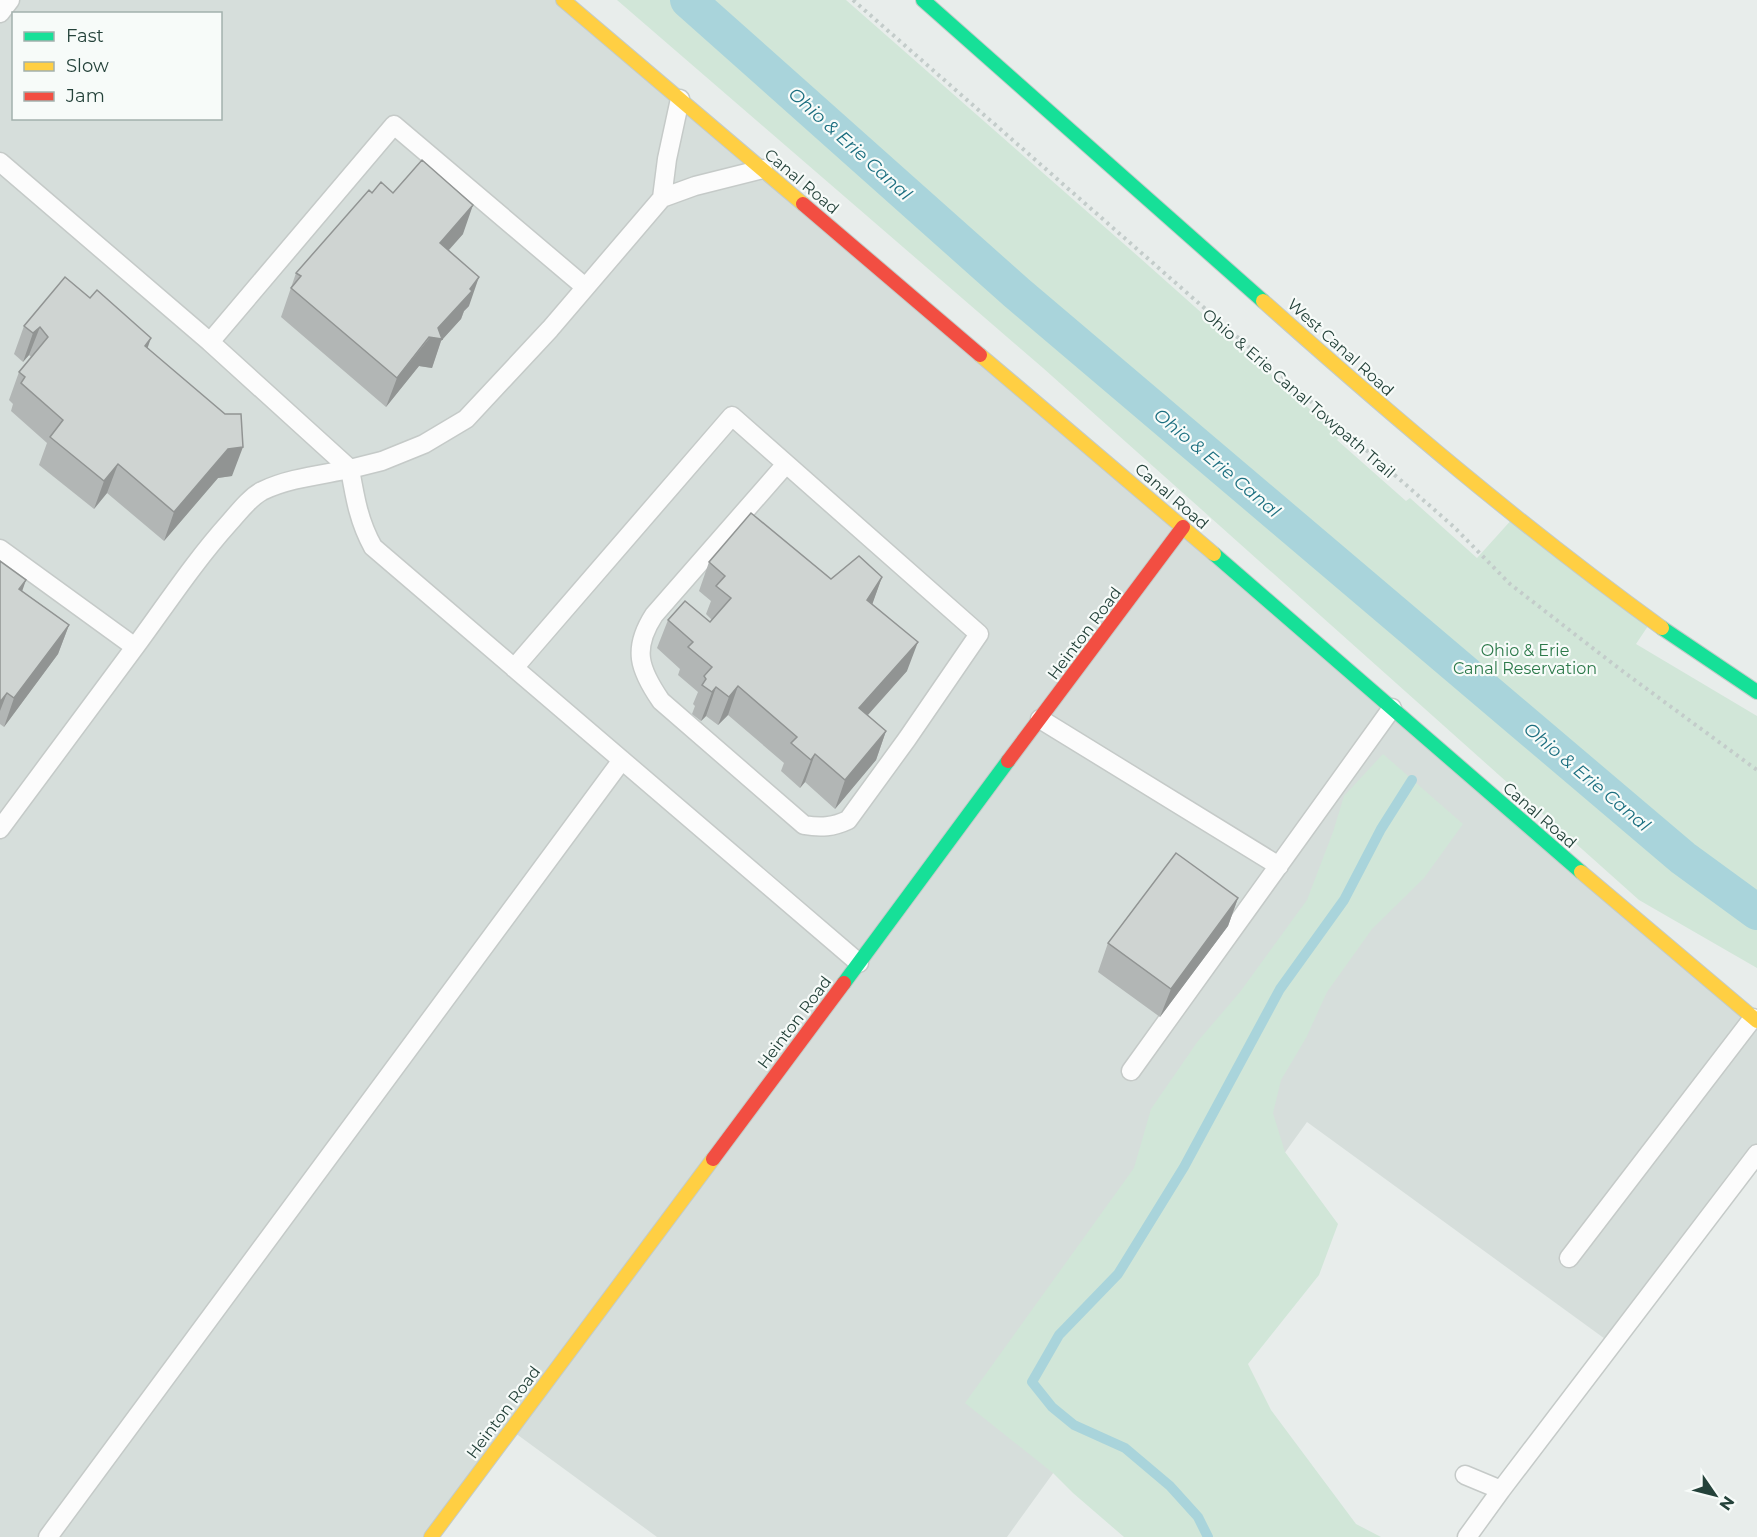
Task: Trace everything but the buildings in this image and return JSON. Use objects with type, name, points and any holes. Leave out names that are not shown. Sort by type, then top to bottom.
[{"type":"street","name":"Canal Road","points":[[564,0],[1183,527],[1755,1019]]},
{"type":"street","name":"West Canal Road","points":[[924,0],[1460,473],[1604,586],[1757,692]]},
{"type":"street","name":"Heinton Road","points":[[431,1537],[1183,527]]},
{"type":"lane","points":[[0,13],[10,0]]},
{"type":"lane","points":[[662,198],[667,159],[680,99]]},
{"type":"lane","points":[[210,342],[394,125],[585,287]]},
{"type":"lane","points":[[0,162],[210,342],[350,469],[356,509],[363,530],[373,547],[859,963]]},
{"type":"lane","points":[[0,829],[203,554],[238,513],[259,493],[277,484],[382,460],[424,444],[466,419],[496,388],[662,198],[695,186],[763,169]]},
{"type":"lane","points":[[514,668],[732,416],[979,634],[849,820],[821,828],[804,825],[661,701],[648,683],[640,648],[645,630],[654,615],[786,464]]},
{"type":"lane","points":[[0,549],[135,647]]},
{"type":"lane","points":[[1131,1071],[1392,708]]},
{"type":"lane","points":[[1040,719],[1279,866]]},
{"type":"lane","points":[[48,1537],[622,760]]},
{"type":"lane","points":[[1569,1258],[1755,1019]]},
{"type":"lane","points":[[1467,1537],[1757,1154]]},
{"type":"lane","points":[[1465,1475],[1501,1490]]},
{"type":"path","name":"Ohio & Erie Canal Towpath Trail","points":[[853,0],[1454,527],[1510,585],[1757,770]]},
{"type":"shaded area","points":[[0,0],[564,0],[1757,1021],[1757,1154],[1612,1344],[1307,1122],[1007,1537],[657,1537],[511,1430],[431,1537],[0,1537]]},
{"type":"green space","name":"Ohio & Erie Canal Reservation","points":[[617,0],[846,0],[1340,436],[1337,440],[1406,501],[1410,498],[1477,558],[1514,517],[1648,626],[1636,644],[1757,716],[1757,968],[1639,900],[1043,368]]},
{"type":"green space","points":[[1383,754],[1463,824],[1424,878],[1372,929],[1327,992],[1306,1038],[1281,1080],[1273,1113],[1285,1152],[1338,1224],[1319,1275],[1248,1364],[1271,1410],[1356,1524],[1381,1537],[1124,1537],[1053,1473],[965,1403],[1134,1168],[1151,1109],[1198,1041],[1240,992],[1307,900],[1344,796]]},
{"type":"waterway","name":"Ohio & Erie Canal","points":[[688,0],[1017,293],[1683,858],[1757,912]]},
{"type":"waterway","points":[[1208,1537],[1198,1517],[1170,1486],[1125,1448],[1074,1425],[1052,1407],[1032,1382],[1059,1335],[1118,1274],[1184,1167],[1280,989],[1344,900],[1381,829],[1412,780]]},
{"type":"traffic: fast","points":[[923,0],[1263,301]]},
{"type":"traffic: fast","points":[[1214,554],[1581,872]]},
{"type":"traffic: fast","points":[[1662,628],[1757,692]]},
{"type":"traffic: fast","points":[[844,983],[1008,761]]},
{"type":"traffic: slow","points":[[563,0],[803,204]]},
{"type":"traffic: slow","points":[[1263,301],[1458,470],[1662,628]]},
{"type":"traffic: slow","points":[[980,355],[1214,554]]},
{"type":"traffic: slow","points":[[1581,872],[1757,1021]]},
{"type":"traffic: slow","points":[[431,1537],[713,1159]]},
{"type":"traffic: jam","points":[[803,204],[980,355]]},
{"type":"traffic: jam","points":[[1008,761],[1183,527]]},
{"type":"traffic: jam","points":[[713,1159],[844,983]]}]
